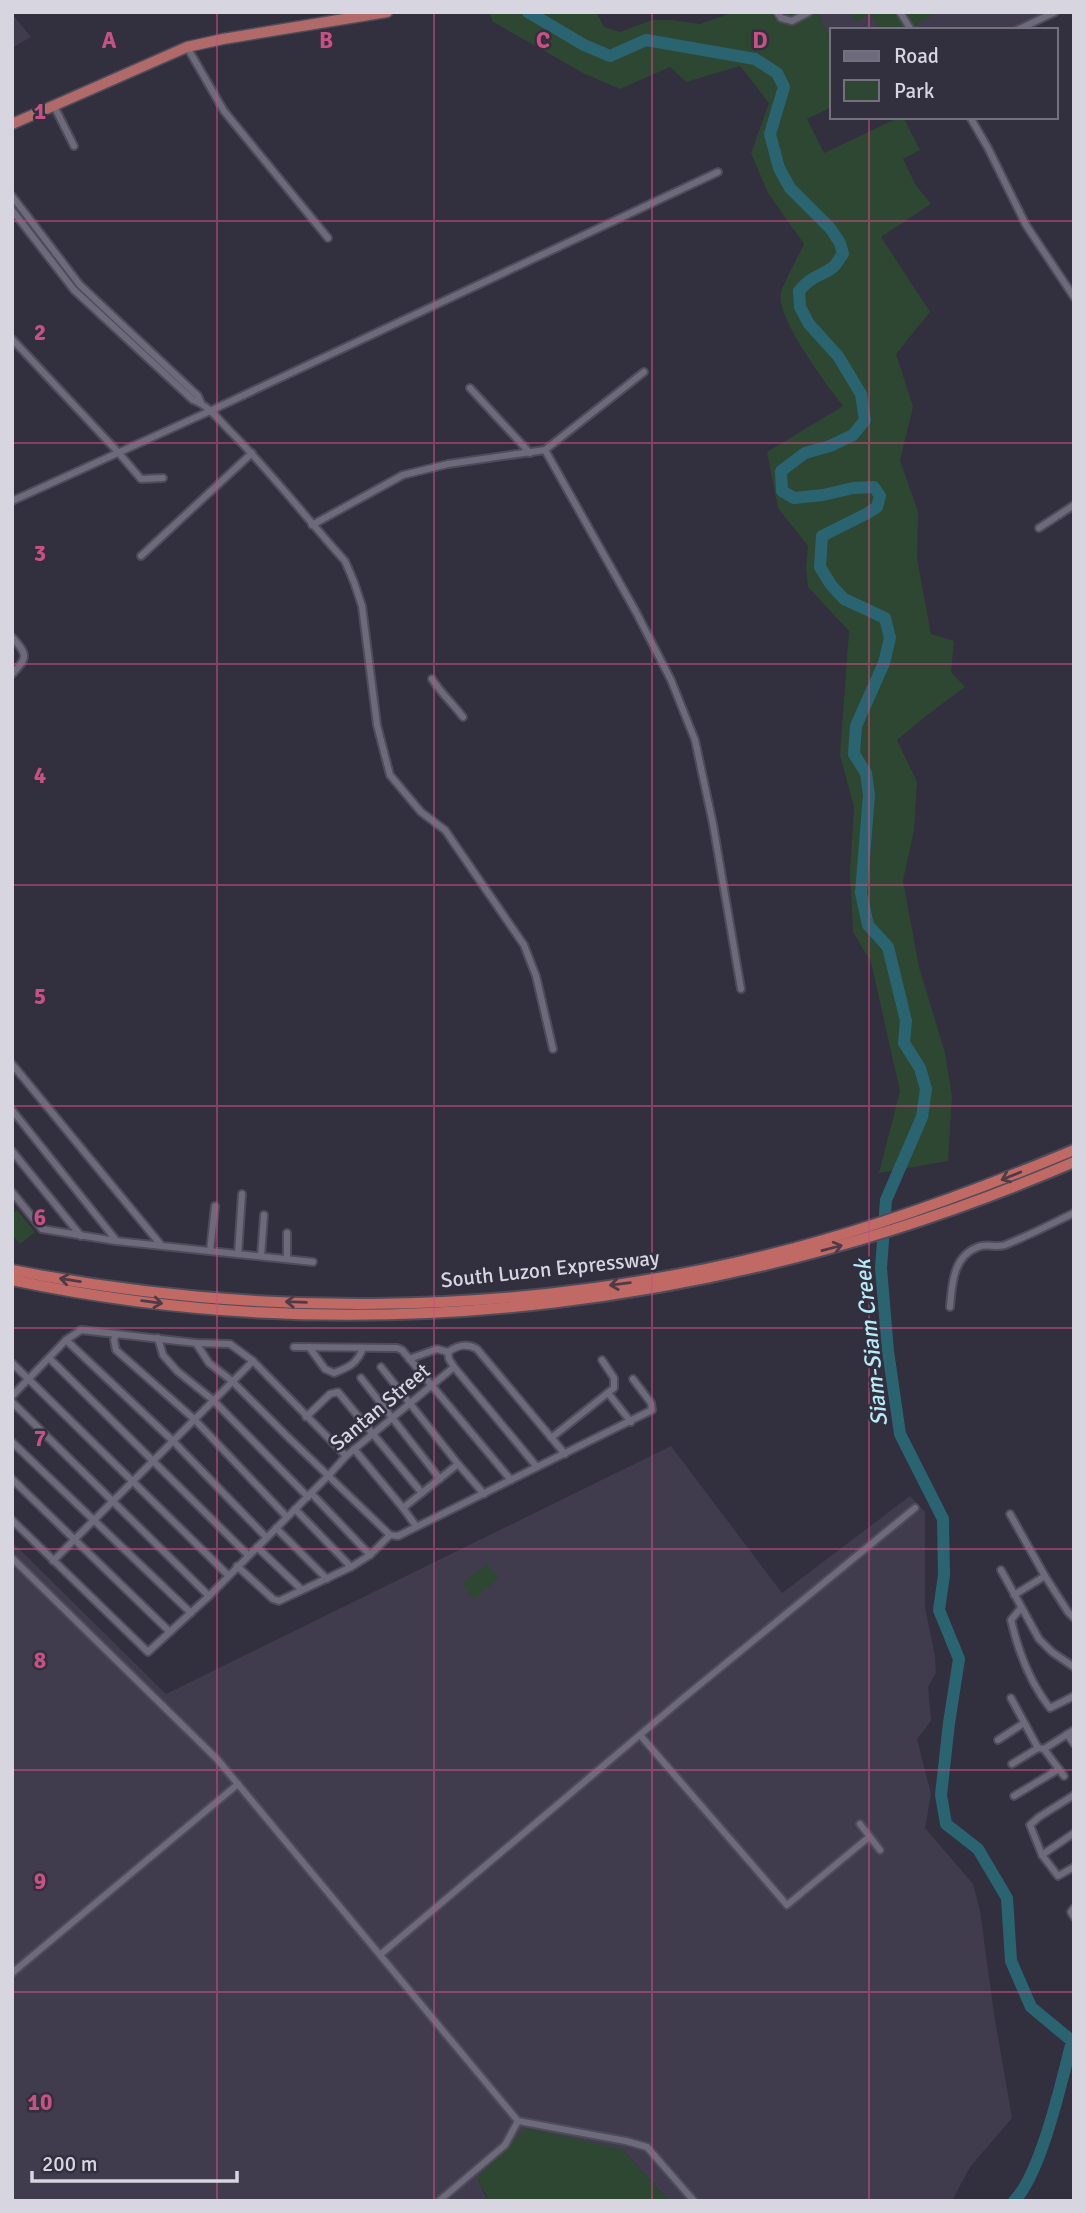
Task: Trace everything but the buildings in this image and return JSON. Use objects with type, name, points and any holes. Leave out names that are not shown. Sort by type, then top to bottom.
[{"type":"highway","points":[[326,22],[350,12]]},
{"type":"highway","points":[[12,124],[187,47],[387,12]]},
{"type":"highway","name":"South Luzon Expressway","points":[[12,1280],[83,1293],[199,1308],[281,1313],[450,1312],[588,1299],[760,1267],[855,1235],[1074,1150]]},
{"type":"highway","name":"South Luzon Expressway","points":[[12,1270],[116,1287],[201,1297],[364,1304],[537,1294],[678,1274],[934,1217],[1074,1162]]},
{"type":"street","points":[[777,12],[781,18],[792,21],[809,12]]},
{"type":"street","points":[[900,12],[910,28]]},
{"type":"street","points":[[1021,28],[1055,12]]},
{"type":"street","points":[[187,47],[225,111],[328,238]]},
{"type":"street","points":[[54,106],[74,146]]},
{"type":"street","points":[[971,119],[1026,225],[1074,297]]},
{"type":"street","points":[[12,501],[718,172]]},
{"type":"street","points":[[12,196],[80,285],[198,396],[201,403]]},
{"type":"street","points":[[12,210],[74,290],[193,400],[210,411],[252,453],[345,561],[362,606],[377,725],[390,775],[421,812],[445,830],[524,945],[536,976],[553,1049]]},
{"type":"street","points":[[12,339],[141,479],[163,478]]},
{"type":"street","points":[[312,525],[404,475],[425,468],[545,450],[644,372]]},
{"type":"street","points":[[470,388],[530,453]]},
{"type":"street","points":[[545,450],[636,612],[671,680],[695,740],[713,824],[741,989]]},
{"type":"street","points":[[141,556],[252,453]]},
{"type":"street","points":[[1039,528],[1074,505]]},
{"type":"street","points":[[12,637],[26,656],[12,674]]},
{"type":"street","points":[[432,679],[463,717]]},
{"type":"street","points":[[13,1067],[160,1245]]},
{"type":"street","points":[[12,1111],[116,1241]]},
{"type":"street","points":[[12,1151],[81,1236]]},
{"type":"street","points":[[12,1192],[43,1229],[116,1241],[313,1262]]},
{"type":"street","points":[[238,1254],[242,1194]]},
{"type":"street","points":[[210,1251],[215,1206]]},
{"type":"street","points":[[950,1307],[952,1281],[964,1256],[979,1246],[1002,1246],[1074,1213]]},
{"type":"street","points":[[261,1256],[264,1215]]},
{"type":"street","points":[[287,1233],[287,1259]]},
{"type":"street","points":[[12,1396],[66,1340],[81,1330],[230,1344],[253,1361],[346,1456]]},
{"type":"street","points":[[116,1334],[116,1350],[194,1419],[287,1517]]},
{"type":"street","points":[[158,1338],[163,1355],[170,1363],[213,1400],[370,1555]]},
{"type":"street","points":[[66,1340],[173,1441],[267,1537]]},
{"type":"street","points":[[197,1343],[209,1363],[232,1381],[390,1535],[398,1536],[645,1415],[653,1408],[633,1379]]},
{"type":"street","points":[[409,1359],[437,1349],[448,1352],[465,1345],[477,1349],[565,1454]]},
{"type":"street","points":[[294,1347],[402,1350],[511,1480]]},
{"type":"street","points":[[309,1348],[325,1369],[334,1373],[359,1359],[363,1348]]},
{"type":"street","points":[[448,1352],[454,1367],[537,1466]]},
{"type":"street","points":[[49,1357],[248,1555]]},
{"type":"street","points":[[551,1437],[614,1388],[615,1382],[601,1360]]},
{"type":"street","points":[[12,1520],[53,1561],[253,1361]]},
{"type":"street","points":[[12,1363],[228,1575]]},
{"type":"street","points":[[381,1367],[484,1494]]},
{"type":"street","name":"Santan Street","points":[[53,1561],[148,1652],[209,1596],[346,1456],[454,1367]]},
{"type":"street","points":[[361,1378],[440,1479]]},
{"type":"street","points":[[306,1417],[330,1394],[338,1392],[422,1493]]},
{"type":"street","points":[[608,1393],[631,1422]]},
{"type":"street","points":[[12,1402],[209,1596]]},
{"type":"street","points":[[12,1442],[191,1613]]},
{"type":"street","points":[[354,1449],[416,1526]]},
{"type":"street","points":[[403,1508],[458,1464]]},
{"type":"street","points":[[12,1479],[170,1632]]},
{"type":"street","points":[[381,1954],[915,1508]]},
{"type":"street","points":[[295,1509],[351,1567]]},
{"type":"street","points":[[1010,1514],[1045,1576],[1074,1618]]},
{"type":"street","points":[[276,1528],[327,1579]]},
{"type":"street","points":[[237,1566],[279,1601],[351,1567],[370,1555],[390,1535]]},
{"type":"street","points":[[257,1547],[302,1590]]},
{"type":"street","points":[[12,1558],[217,1759],[518,2120],[647,2147],[694,2201]]},
{"type":"street","points":[[1001,1570],[1039,1639],[1074,1667]]},
{"type":"street","points":[[1014,1595],[1045,1576]]},
{"type":"street","points":[[1021,1608],[1011,1620],[1016,1642],[1041,1697],[1050,1708],[1074,1697]]},
{"type":"street","points":[[1011,1698],[1041,1749],[1064,1776]]},
{"type":"street","points":[[998,1740],[1024,1723]]},
{"type":"street","points":[[1012,1765],[1071,1732],[1074,1744]]},
{"type":"street","points":[[640,1735],[787,1905],[869,1837]]},
{"type":"street","points":[[1014,1796],[1059,1769]]},
{"type":"street","points":[[12,1973],[238,1784]]},
{"type":"street","points":[[1074,1795],[1030,1825],[1042,1856],[1058,1877],[1074,1867]]},
{"type":"street","points":[[860,1824],[880,1850]]},
{"type":"street","points":[[1042,1856],[1074,1833]]},
{"type":"street","points":[[1074,1908],[1071,1912],[1074,1917]]},
{"type":"street","points":[[439,2201],[505,2145],[518,2120]]},
{"type":"shaded area","points":[[819,12],[853,12],[851,16],[870,13],[880,28],[830,28],[830,36],[822,24]]},
{"type":"shaded area","points":[[937,12],[1053,12],[1020,28],[914,26]]},
{"type":"shaded area","points":[[12,14],[31,37],[12,48]]},
{"type":"shaded area","points":[[671,1446],[782,1593],[910,1496],[925,1512],[925,1608],[936,1673],[928,1687],[931,1721],[917,1739],[931,1794],[925,1828],[973,1884],[980,1911],[1012,2118],[970,2167],[952,2201],[669,2201],[622,2149],[477,2178],[488,2201],[12,2201],[12,1542],[166,1694]]},
{"type":"green space","points":[[489,12],[596,12],[604,27],[620,32],[652,20],[700,24],[734,12],[770,12],[776,20],[788,12],[819,12],[822,24],[830,36],[830,108],[807,119],[824,153],[896,119],[904,119],[920,150],[903,159],[915,184],[931,204],[881,237],[930,312],[896,354],[913,407],[900,460],[918,512],[917,559],[931,634],[954,641],[951,672],[965,687],[897,740],[917,782],[914,830],[903,881],[919,967],[945,1053],[952,1096],[948,1161],[879,1173],[900,1091],[871,962],[853,932],[850,872],[854,807],[840,755],[849,631],[808,587],[808,546],[778,508],[767,452],[843,406],[794,335],[782,304],[782,289],[804,244],[768,193],[751,153],[769,103],[740,66],[686,82],[670,67],[620,89],[585,74],[493,22]]},
{"type":"green space","points":[[853,12],[937,12],[912,28],[880,28],[870,13],[857,22],[851,16]]},
{"type":"green space","points":[[17,1210],[35,1232],[20,1244],[12,1235],[12,1214]]},
{"type":"green space","points":[[487,1564],[499,1578],[474,1599],[462,1584]]},
{"type":"green space","points":[[525,2128],[622,2149],[669,2201],[489,2201],[477,2178]]},
{"type":"waterway","name":"Siam-Siam Creek","points":[[528,12],[584,45],[610,56],[646,40],[755,59],[777,73],[784,87],[770,134],[779,168],[790,188],[830,228],[840,243],[843,254],[832,268],[811,279],[799,291],[800,307],[809,324],[838,356],[861,394],[865,420],[853,435],[830,446],[805,453],[781,471],[782,491],[794,498],[874,487],[880,496],[877,507],[822,536],[820,567],[844,599],[885,618],[890,638],[884,663],[856,726],[854,754],[866,773],[869,795],[861,893],[868,925],[888,947],[906,1021],[904,1043],[920,1068],[926,1089],[922,1117],[886,1200],[881,1268],[888,1351],[900,1434],[943,1519],[944,1575],[939,1610],[959,1659],[941,1795],[946,1824],[978,1849],[1007,1898],[1011,1961],[1031,2007],[1072,2041],[1042,2149],[1024,2188],[1014,2201]]}]
